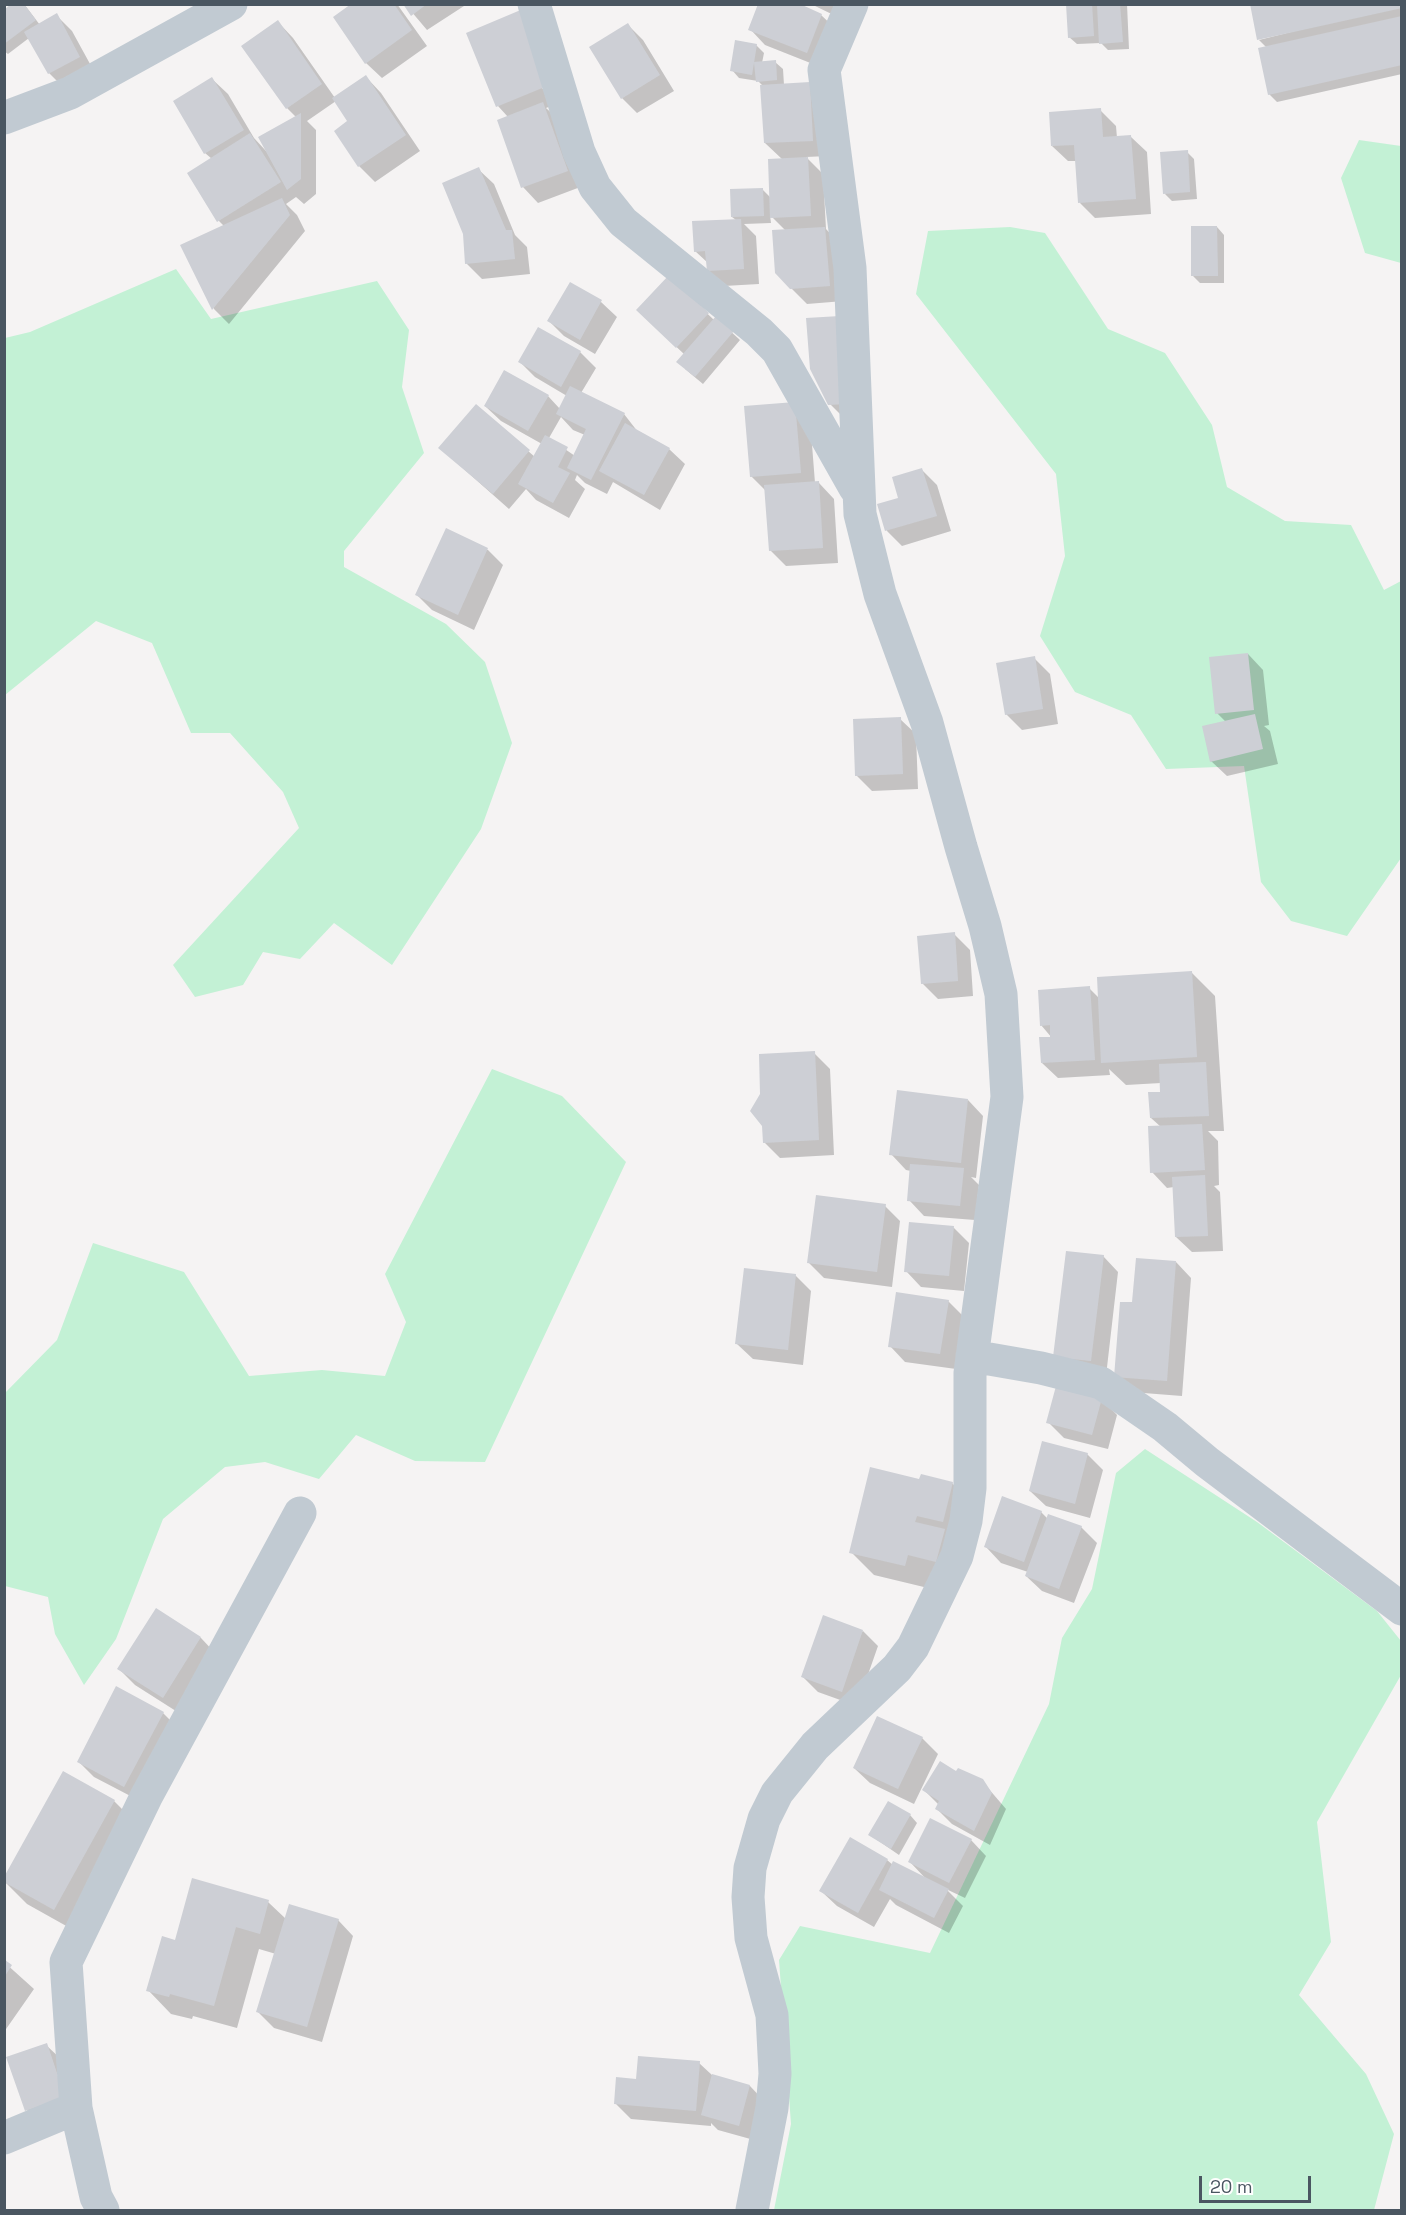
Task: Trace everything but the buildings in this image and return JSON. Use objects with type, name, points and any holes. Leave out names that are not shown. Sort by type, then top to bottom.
[{"type":"street","points":[[4,117],[70,93],[231,4]]},
{"type":"street","points":[[534,4],[579,152],[595,186],[622,222],[759,332],[777,351],[857,492]]},
{"type":"street","points":[[752,2211],[772,2108],[775,2074],[772,2014],[751,1938],[748,1897],[750,1868],[764,1819],[777,1793],[815,1746],[897,1668],[914,1647],[957,1556],[966,1521],[970,1488],[970,1373],[1007,1097],[1001,994],[986,926],[961,847],[927,723],[880,594],[857,492],[850,268],[824,70],[852,4]]},
{"type":"street","points":[[972,1356],[1041,1368],[1101,1383],[1165,1427],[1207,1462],[1401,1609]]},
{"type":"street","points":[[103,2211],[96,2197],[76,2108],[66,1962],[146,1797],[300,1513]]},
{"type":"street","points":[[4,2139],[76,2108]]},
{"type":"green space","points":[[1359,140],[1401,146],[1401,263],[1365,253],[1341,178]]},
{"type":"green space","points":[[1010,227],[1045,233],[1108,329],[1165,353],[1212,425],[1227,487],[1285,521],[1351,525],[1384,590],[1401,581],[1401,858],[1347,936],[1291,921],[1261,882],[1244,766],[1166,769],[1131,715],[1075,692],[1040,636],[1065,556],[1056,474],[916,294],[928,231]]},
{"type":"green space","points":[[176,269],[211,319],[377,281],[409,330],[402,387],[424,453],[344,551],[344,567],[446,624],[485,662],[512,743],[481,829],[392,965],[334,923],[300,959],[263,952],[243,985],[195,997],[173,965],[299,828],[283,792],[230,733],[191,733],[152,643],[96,621],[5,695],[5,338],[30,332]]},
{"type":"green space","points":[[492,1069],[562,1096],[626,1162],[485,1462],[415,1461],[356,1435],[319,1479],[265,1462],[225,1467],[163,1519],[116,1639],[84,1685],[55,1634],[48,1597],[5,1586],[4,1394],[57,1340],[93,1243],[184,1272],[249,1376],[322,1370],[385,1376],[406,1322],[385,1274]]},
{"type":"green space","points":[[1145,1449],[1257,1522],[1377,1611],[1401,1641],[1401,1675],[1317,1822],[1331,1942],[1299,1995],[1366,2074],[1394,2134],[1374,2210],[774,2210],[791,2124],[779,1960],[800,1926],[930,1953],[1049,1704],[1062,1638],[1092,1589],[1116,1473]]}]
